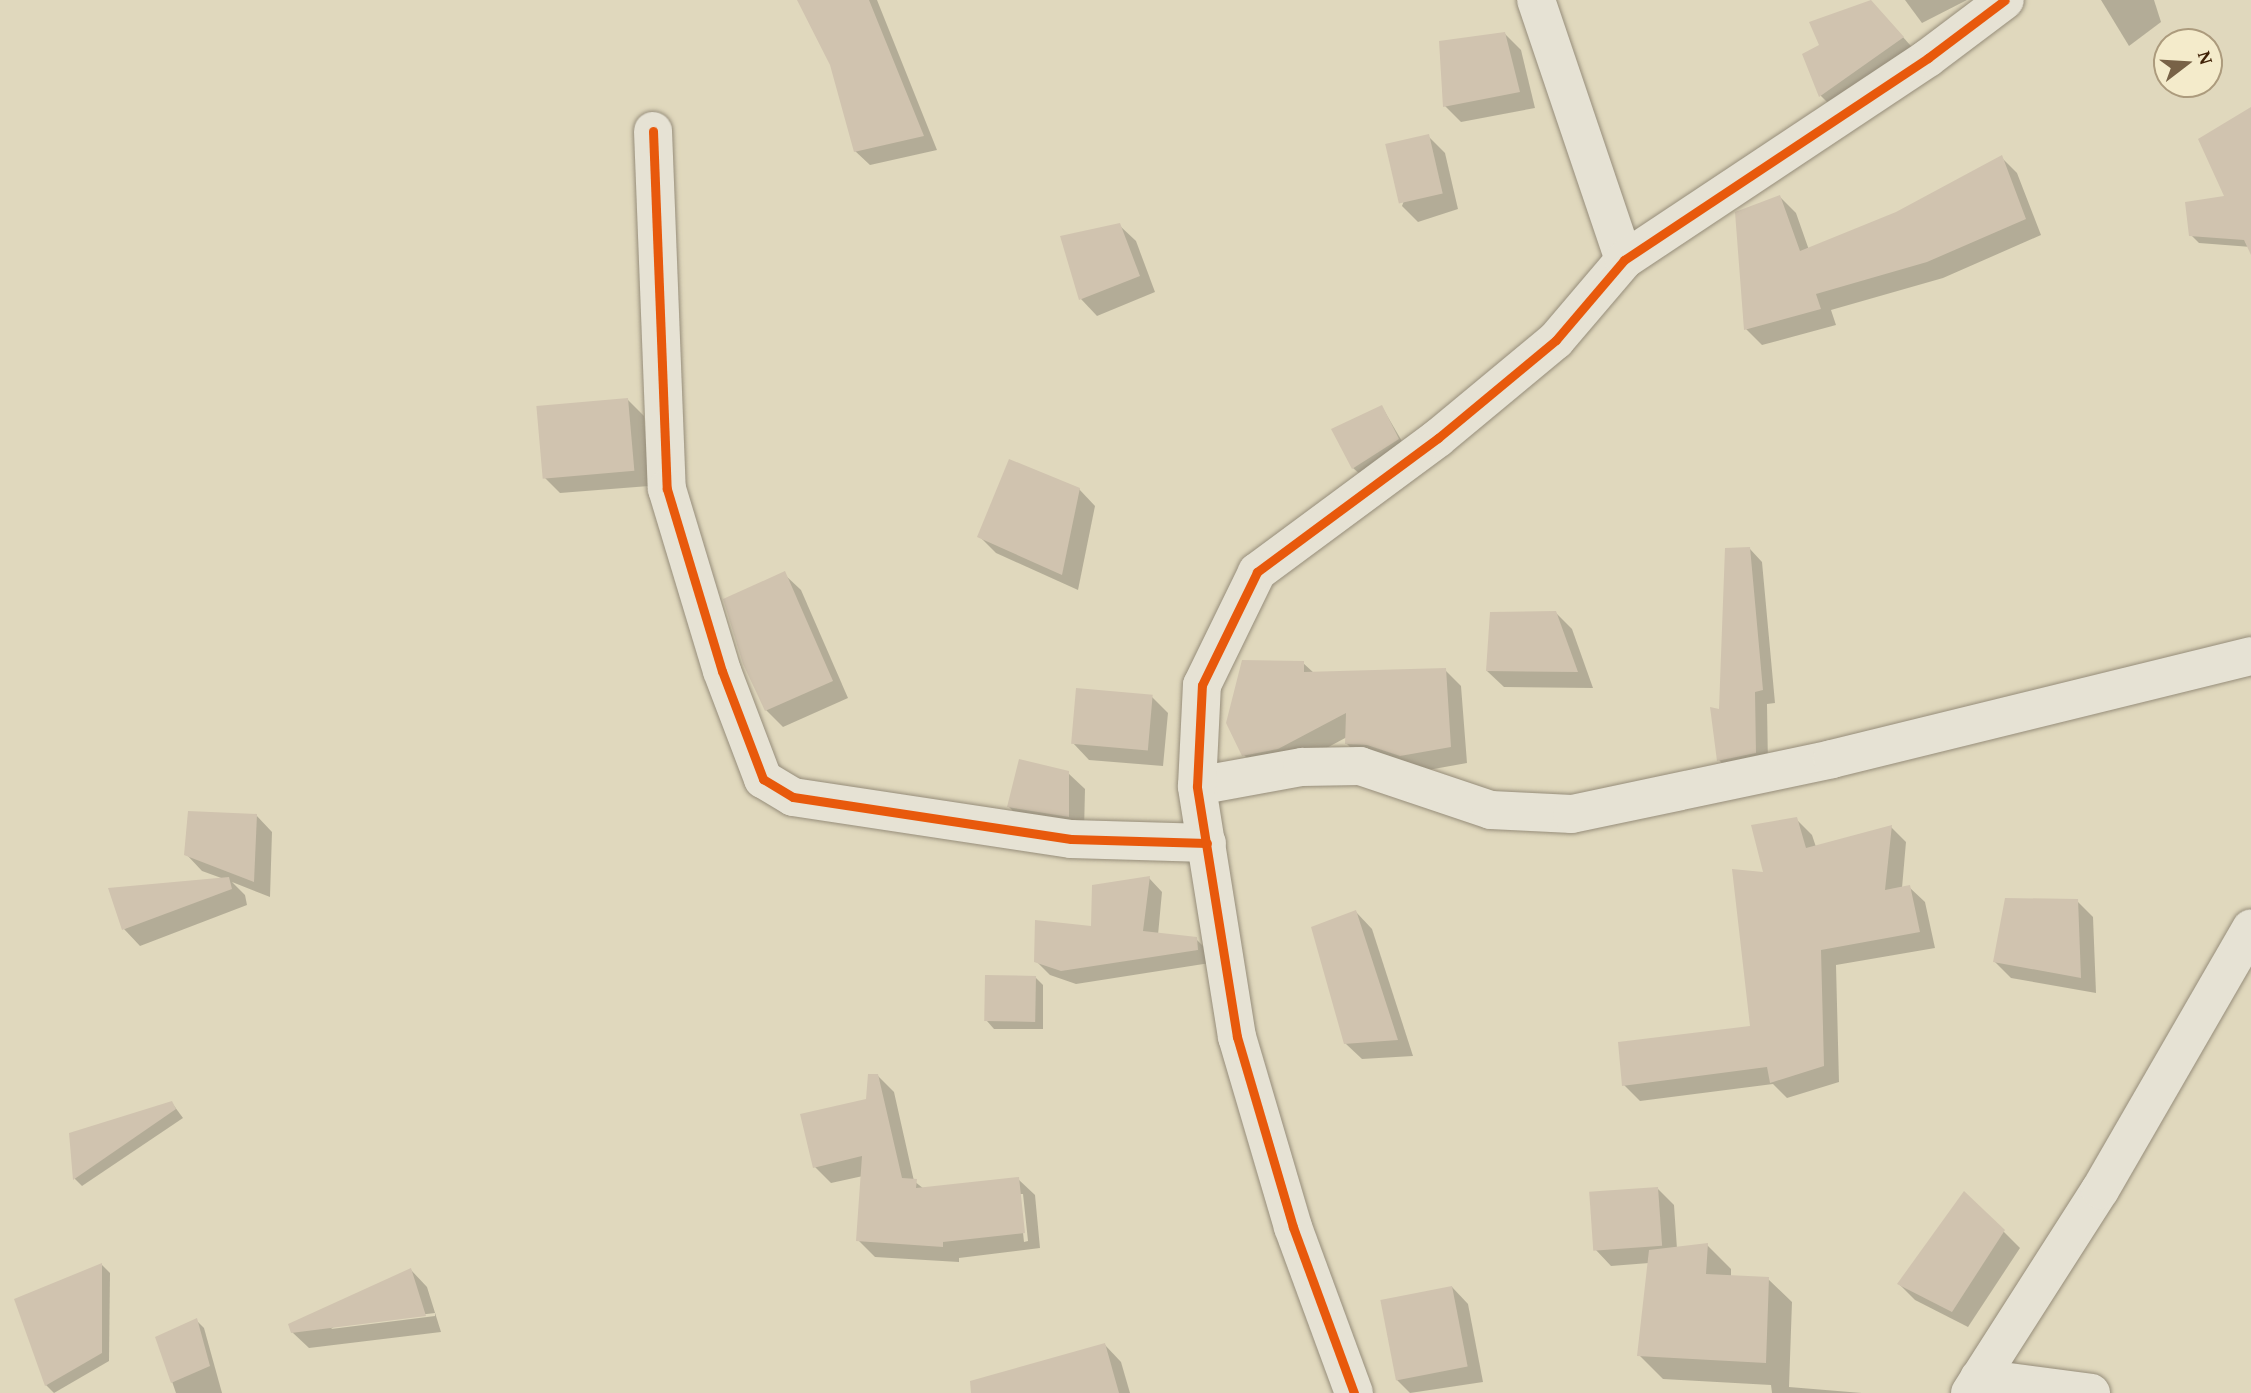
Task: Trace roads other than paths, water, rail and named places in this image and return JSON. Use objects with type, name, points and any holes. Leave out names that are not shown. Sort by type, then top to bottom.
[{"type":"street","points":[[1536,0],[1624,260]]},
{"type":"street","points":[[1354,1393],[1293,1227],[1237,1037],[1197,786],[1202,685],[1257,572],[1438,438],[1556,340],[1624,260],[1928,58],[2005,0]]},
{"type":"street","points":[[653,131],[667,489],[722,671],[763,779],[793,797],[1071,839],[1207,843]]},
{"type":"street","points":[[1197,786],[1303,767],[1360,765],[1491,810],[1572,814],[1832,759],[2251,656]]},
{"type":"street","points":[[2091,1393],[1975,1385],[2100,1190],[2251,928]]}]
